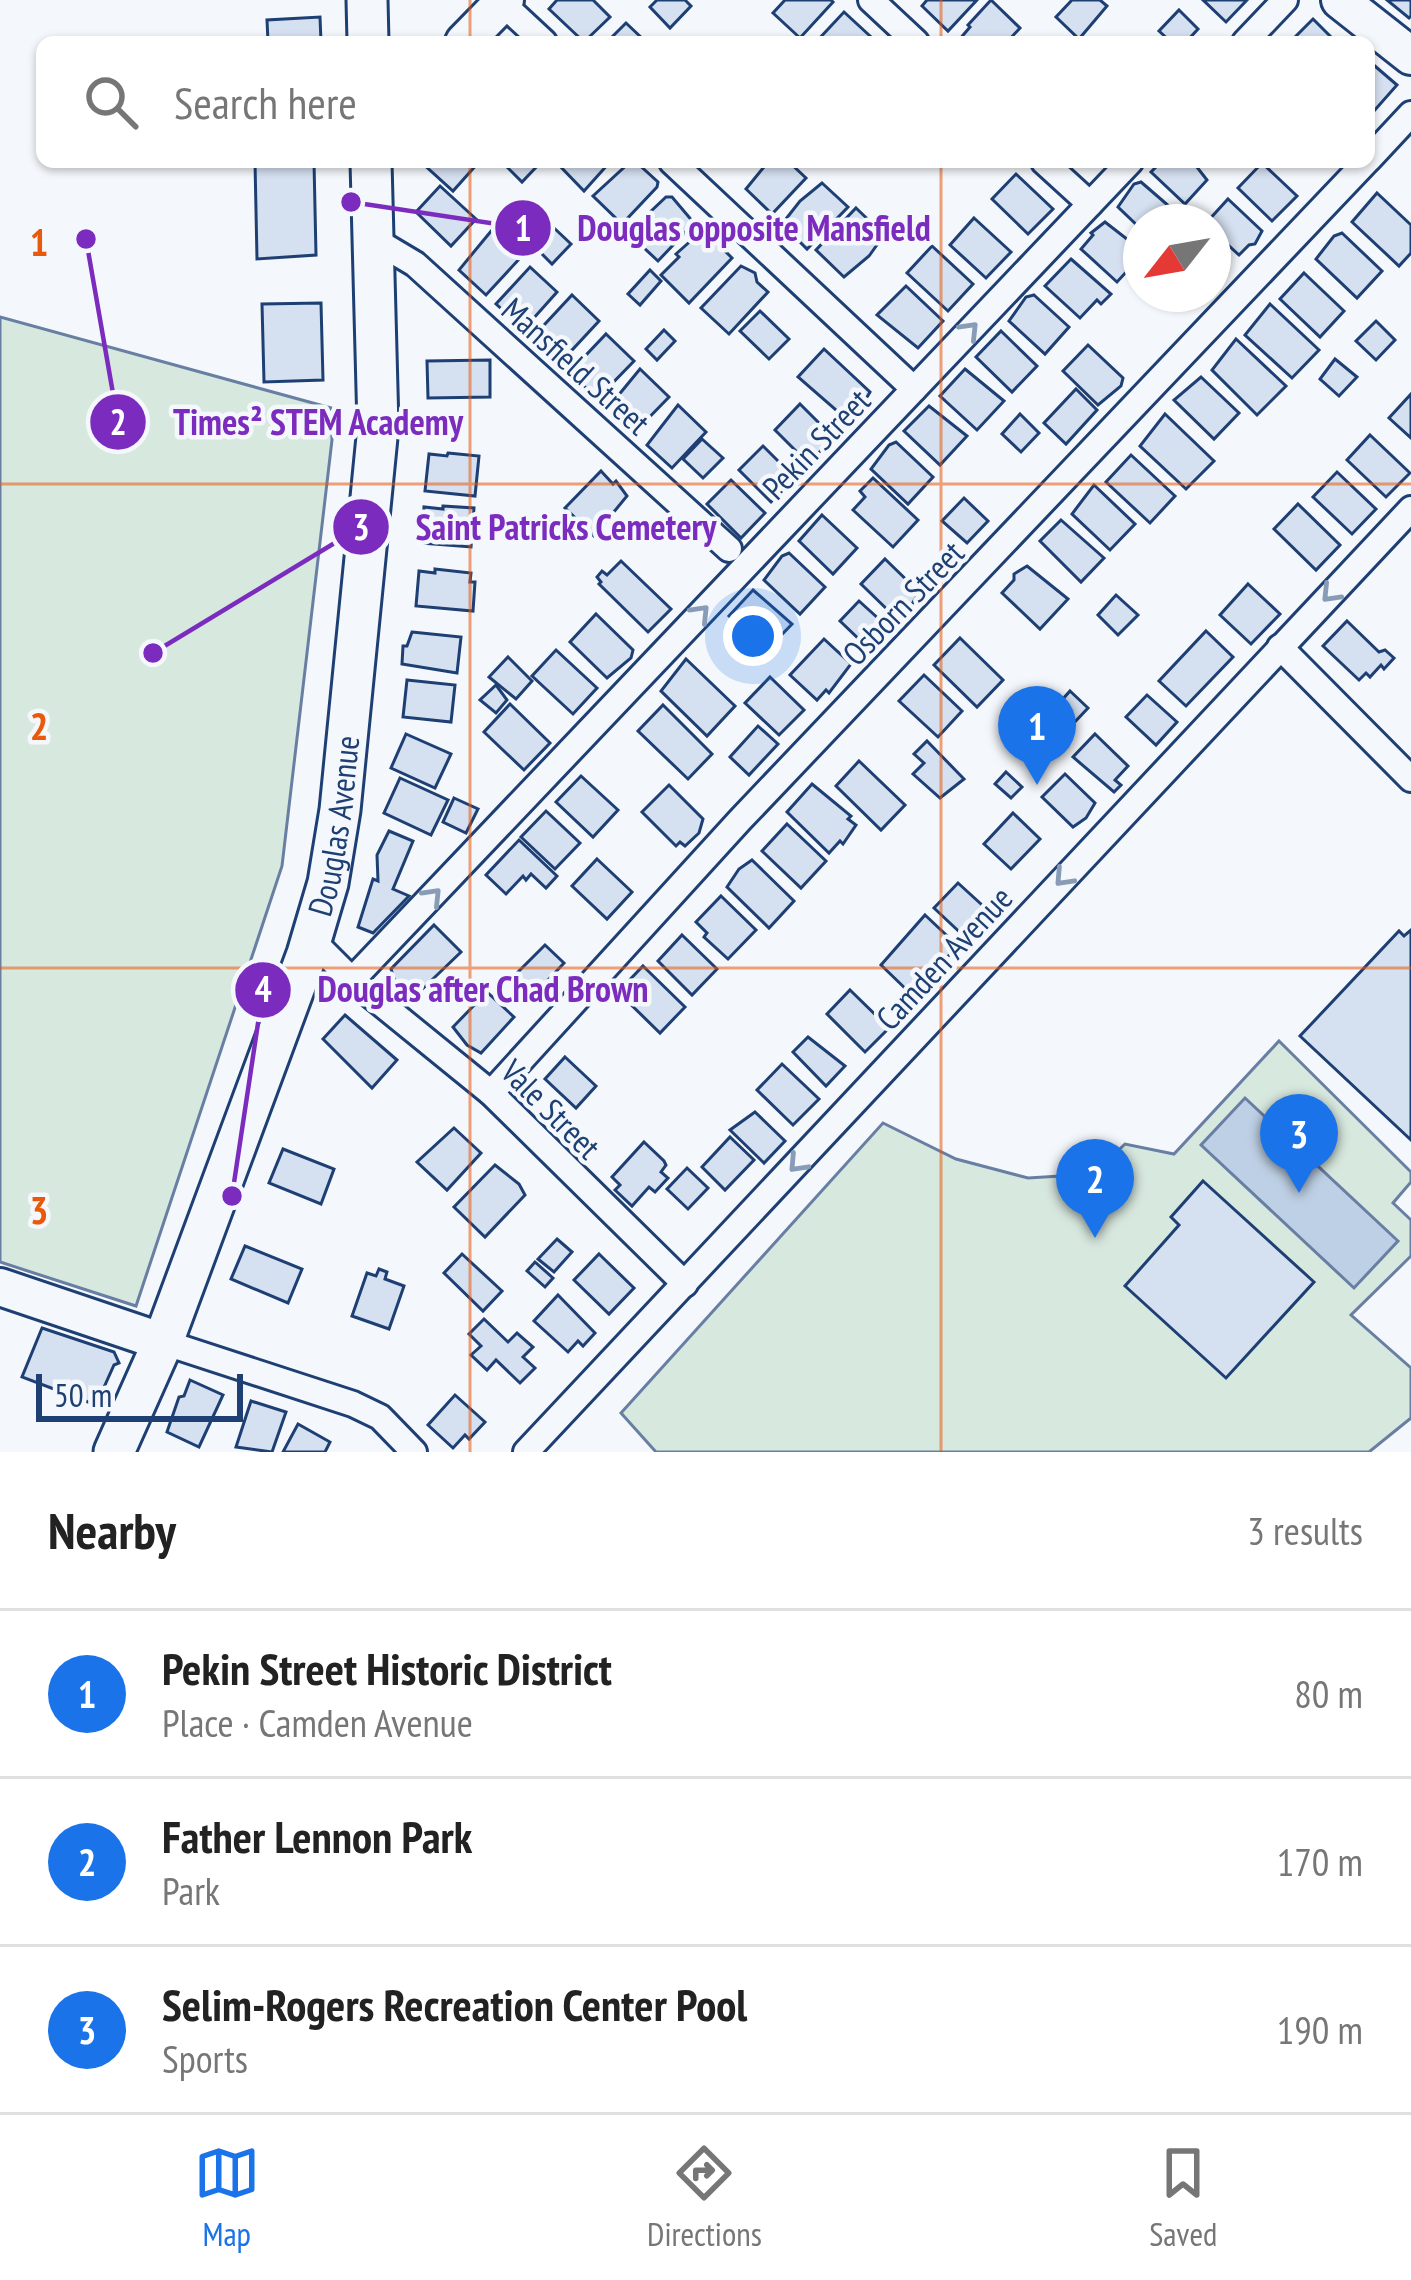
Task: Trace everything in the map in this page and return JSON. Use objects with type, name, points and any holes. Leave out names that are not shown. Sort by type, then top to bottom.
[{"type":"main road","points":[[367,0],[368,36]]},
{"type":"main road","name":"Douglas Avenue","points":[[114,1452],[163,1342],[328,883],[340,811],[376,452],[371,168]]},
{"type":"street","points":[[871,0],[910,36]]},
{"type":"street","points":[[1251,36],[1285,0]]},
{"type":"street","points":[[1340,0],[1411,56]]},
{"type":"street","points":[[470,36],[503,1],[538,36]]},
{"type":"street","name":"Osborn Street","points":[[1375,152],[1411,114]]},
{"type":"street","points":[[678,168],[914,389]]},
{"type":"street","points":[[1051,168],[1090,204]]},
{"type":"street","name":"Pekin Street","points":[[352,980],[1124,168]]},
{"type":"street","name":"Osborn Street","points":[[491,1093],[724,837],[1359,168]]},
{"type":"street","name":"Mansfield Street","points":[[374,239],[425,273],[729,549]]},
{"type":"street","name":"Camden Avenue","points":[[526,1452],[1411,509]]},
{"type":"street","points":[[1280,647],[1411,779]]},
{"type":"street","name":"Vale Street","points":[[310,939],[352,980],[491,1093],[685,1284]]},
{"type":"street","points":[[0,1287],[353,1404],[380,1418],[414,1452]]},
{"type":"shaded area","points":[[0,317],[331,408],[332,440],[282,866],[136,1306],[0,1262]]},
{"type":"shaded area","points":[[1279,1041],[1411,1172],[1411,1182],[1393,1203],[1411,1220],[1411,1256],[1351,1315],[1411,1368],[1411,1418],[1369,1452],[656,1452],[621,1413],[883,1123],[956,1159],[1028,1178],[1093,1174],[1125,1144],[1174,1154]]},
{"type":"water","points":[[1245,1098],[1398,1241],[1354,1288],[1201,1145]]},
{"type":"building","points":[[557,0],[593,0],[610,17],[590,36],[578,36],[549,9]]},
{"type":"building","points":[[657,0],[685,0],[691,6],[670,28],[650,7]]},
{"type":"building","points":[[785,0],[833,2],[802,36],[773,13]]},
{"type":"building","points":[[927,0],[977,0],[948,31],[922,6]]},
{"type":"building","points":[[991,0],[1020,28],[1013,36],[962,36]]},
{"type":"building","points":[[1072,0],[1100,0],[1107,6],[1082,36],[1056,17]]},
{"type":"building","points":[[1203,0],[1247,0],[1226,22]]},
{"type":"building","points":[[1387,0],[1411,0],[1411,16],[1409,18]]},
{"type":"building","points":[[1179,10],[1198,29],[1192,36],[1164,36],[1159,31]]},
{"type":"building","points":[[844,12],[870,36],[822,36]]},
{"type":"building","points":[[320,17],[321,36],[268,36],[267,20]]},
{"type":"building","points":[[1313,19],[1330,36],[1296,36]]},
{"type":"building","points":[[626,23],[640,36],[613,36]]},
{"type":"building","points":[[1375,66],[1397,85],[1375,110]]},
{"type":"building","points":[[255,168],[314,168],[316,255],[257,259]]},
{"type":"building","points":[[428,168],[474,168],[453,191]]},
{"type":"building","points":[[508,168],[535,168],[522,182]]},
{"type":"building","points":[[562,168],[605,168],[584,191]]},
{"type":"building","points":[[623,168],[643,168],[658,182],[622,224],[593,196]]},
{"type":"building","points":[[763,168],[795,168],[806,178],[772,214],[746,189]]},
{"type":"building","points":[[1155,168],[1198,168],[1207,180],[1185,204],[1151,172]]},
{"type":"building","points":[[1257,168],[1267,168],[1297,196],[1272,221],[1238,188]]},
{"type":"building","points":[[1016,174],[1053,209],[1028,234],[992,199]]},
{"type":"building","points":[[1141,182],[1167,204],[1123,204],[1123,212],[1118,207],[1134,184]]},
{"type":"building","points":[[822,183],[848,207],[807,249],[782,224]]},
{"type":"building","points":[[440,186],[476,219],[451,246],[416,212]]},
{"type":"building","points":[[1377,193],[1411,225],[1411,253],[1399,266],[1352,222]]},
{"type":"building","points":[[666,197],[672,197],[694,223],[658,261],[628,233]]},
{"type":"building","points":[[1228,199],[1262,231],[1255,244],[1239,255],[1231,248],[1231,204],[1223,204]]},
{"type":"building","points":[[856,208],[884,235],[869,256],[844,277],[816,250]]},
{"type":"building","points":[[974,218],[1011,252],[986,278],[950,245]]},
{"type":"building","points":[[1105,222],[1123,236],[1123,276],[1117,282],[1081,249]]},
{"type":"building","points":[[553,227],[571,244],[552,264],[534,246]]},
{"type":"building","points":[[492,230],[521,257],[486,295],[459,270]]},
{"type":"building","points":[[703,230],[718,238],[732,258],[689,303],[661,275]]},
{"type":"building","points":[[1342,233],[1382,271],[1357,298],[1316,259]]},
{"type":"building","points":[[932,246],[973,284],[948,311],[907,273]]},
{"type":"building","points":[[1071,259],[1111,294],[1101,304],[1097,300],[1080,318],[1045,286]]},
{"type":"building","points":[[741,266],[755,273],[768,292],[729,334],[701,308]]},
{"type":"building","points":[[530,267],[557,292],[524,329],[496,304]]},
{"type":"building","points":[[650,270],[661,281],[640,305],[628,294]]},
{"type":"building","points":[[1304,273],[1344,311],[1320,337],[1280,299]]},
{"type":"building","points":[[906,286],[943,321],[918,348],[877,315]]},
{"type":"building","points":[[572,295],[599,321],[559,364],[532,338]]},
{"type":"building","points":[[1034,295],[1069,327],[1045,354],[1009,321],[1026,297]]},
{"type":"building","points":[[321,303],[323,380],[264,382],[262,304]]},
{"type":"building","points":[[1270,304],[1319,350],[1292,378],[1245,335]]},
{"type":"building","points":[[760,311],[789,339],[769,359],[740,331]]},
{"type":"building","points":[[1376,321],[1395,340],[1376,360],[1356,341]]},
{"type":"building","points":[[664,330],[675,341],[657,360],[646,349]]},
{"type":"building","points":[[1001,331],[1037,366],[1012,392],[976,357]]},
{"type":"building","points":[[606,334],[634,361],[597,399],[570,372]]},
{"type":"building","points":[[1236,339],[1286,386],[1257,415],[1212,370]]},
{"type":"building","points":[[1088,345],[1123,378],[1121,386],[1098,405],[1063,371]]},
{"type":"building","points":[[824,349],[870,392],[863,404],[867,408],[852,424],[798,377]]},
{"type":"building","points":[[1335,359],[1357,377],[1339,396],[1320,379]]},
{"type":"building","points":[[490,360],[490,397],[428,398],[427,361]]},
{"type":"building","points":[[640,369],[669,397],[634,433],[608,408]]},
{"type":"building","points":[[965,369],[1004,401],[977,430],[940,396]]},
{"type":"building","points":[[1201,377],[1239,413],[1214,439],[1174,400]]},
{"type":"building","points":[[1076,389],[1097,410],[1066,444],[1044,423]]},
{"type":"building","points":[[1411,394],[1411,438],[1389,418]]},
{"type":"building","points":[[800,404],[834,438],[808,463],[775,430]]},
{"type":"building","points":[[678,405],[706,432],[672,468],[647,445]]},
{"type":"building","points":[[929,406],[967,436],[940,465],[904,431]]},
{"type":"building","points":[[1020,414],[1039,433],[1021,452],[1002,434]]},
{"type":"building","points":[[1165,414],[1214,461],[1186,489],[1140,446]]},
{"type":"building","points":[[1370,435],[1410,473],[1386,497],[1347,460]]},
{"type":"building","points":[[702,439],[723,458],[703,478],[683,459]]},
{"type":"building","points":[[896,442],[933,477],[908,504],[871,469]]},
{"type":"building","points":[[763,446],[795,478],[771,502],[739,470]]},
{"type":"building","points":[[429,454],[479,456],[475,496],[425,491]]},
{"type":"building","points":[[1131,455],[1175,496],[1150,523],[1106,482]]},
{"type":"building","points":[[601,471],[627,496],[594,536],[565,508]]},
{"type":"building","points":[[1337,472],[1376,509],[1352,534],[1313,497]]},
{"type":"building","points":[[873,478],[918,520],[893,547],[853,510],[865,497],[860,491]]},
{"type":"building","points":[[731,480],[765,513],[741,538],[707,504]]},
{"type":"building","points":[[1094,485],[1135,524],[1110,550],[1072,514]]},
{"type":"building","points":[[964,498],[988,521],[967,543],[942,521]]},
{"type":"building","points":[[1298,504],[1340,545],[1316,570],[1274,529]]},
{"type":"building","points":[[424,507],[474,508],[471,547],[422,543]]},
{"type":"building","points":[[822,515],[857,548],[833,574],[799,541]]},
{"type":"building","points":[[1061,520],[1104,558],[1081,582],[1040,541]]},
{"type":"building","points":[[789,553],[825,587],[800,614],[764,580]]},
{"type":"building","points":[[885,559],[919,592],[911,606],[895,617],[861,584]]},
{"type":"building","points":[[621,561],[671,609],[648,632],[599,584],[602,571],[607,575]]},
{"type":"building","points":[[1027,566],[1068,599],[1040,629],[1002,593],[1014,574]]},
{"type":"building","points":[[435,569],[471,573],[473,611],[416,606],[419,571],[435,573]]},
{"type":"building","points":[[1248,584],[1280,614],[1251,644],[1220,615]]},
{"type":"building","points":[[753,590],[792,624],[766,651],[729,616]]},
{"type":"building","points":[[1116,595],[1138,615],[1118,635],[1098,615]]},
{"type":"building","points":[[859,601],[880,620],[861,641],[840,621]]},
{"type":"building","points":[[596,614],[633,650],[631,658],[607,678],[570,642]]},
{"type":"building","points":[[1347,621],[1379,652],[1385,650],[1394,658],[1384,669],[1381,665],[1370,677],[1366,673],[1359,680],[1323,646]]},
{"type":"building","points":[[1206,631],[1233,657],[1186,706],[1159,681]]},
{"type":"building","points":[[412,632],[461,637],[457,673],[402,664],[403,646]]},
{"type":"building","points":[[960,638],[1003,680],[977,707],[934,665]]},
{"type":"building","points":[[824,639],[851,664],[829,693],[826,690],[817,700],[790,675]]},
{"type":"building","points":[[556,650],[597,688],[573,714],[532,676]]},
{"type":"building","points":[[508,657],[532,681],[516,699],[489,677]]},
{"type":"building","points":[[686,659],[735,706],[707,736],[661,691]]},
{"type":"building","points":[[924,675],[962,711],[938,737],[899,701]]},
{"type":"building","points":[[770,677],[804,710],[779,735],[745,703]]},
{"type":"building","points":[[407,680],[455,685],[451,722],[403,717]]},
{"type":"building","points":[[496,685],[507,700],[496,713],[480,700]]},
{"type":"building","points":[[1070,691],[1088,708],[1072,725],[1054,709]]},
{"type":"building","points":[[1147,695],[1177,722],[1156,745],[1126,717]]},
{"type":"building","points":[[510,704],[550,743],[524,770],[484,732]]},
{"type":"building","points":[[663,705],[712,754],[688,779],[638,731]]},
{"type":"building","points":[[758,726],[778,744],[749,775],[730,757]]},
{"type":"building","points":[[406,734],[451,754],[435,788],[391,768]]},
{"type":"building","points":[[1095,734],[1128,766],[1115,780],[1121,785],[1114,792],[1073,757]]},
{"type":"building","points":[[927,741],[964,779],[940,798],[913,774],[924,763],[914,754]]},
{"type":"building","points":[[859,761],[905,805],[881,830],[836,786]]},
{"type":"building","points":[[1006,772],[1022,787],[1011,798],[995,784]]},
{"type":"building","points":[[1065,774],[1095,803],[1073,827],[1042,797]]},
{"type":"building","points":[[581,776],[618,810],[593,837],[556,802]]},
{"type":"building","points":[[400,778],[448,800],[431,835],[384,813]]},
{"type":"building","points":[[812,784],[856,825],[843,844],[840,841],[829,853],[787,812]]},
{"type":"building","points":[[669,785],[703,819],[699,833],[685,846],[680,842],[676,846],[642,812]]},
{"type":"building","points":[[454,798],[478,809],[466,833],[443,822]]},
{"type":"building","points":[[546,811],[580,843],[555,869],[521,837]]},
{"type":"building","points":[[1013,813],[1040,839],[1011,869],[984,844]]},
{"type":"building","points":[[787,824],[826,861],[801,888],[762,851]]},
{"type":"building","points":[[389,831],[413,841],[393,889],[409,896],[373,933],[358,927],[373,879],[378,881],[377,855]]},
{"type":"building","points":[[519,840],[557,876],[546,888],[531,874],[526,880],[523,876],[506,894],[486,875]]},
{"type":"building","points":[[597,859],[632,892],[607,919],[572,886]]},
{"type":"building","points":[[752,860],[794,901],[769,928],[727,887]]},
{"type":"building","points":[[958,883],[993,915],[968,940],[934,908]]},
{"type":"building","points":[[721,896],[756,930],[728,959],[704,937],[707,933],[696,922]]},
{"type":"building","points":[[925,915],[958,946],[911,994],[881,965]]},
{"type":"building","points":[[434,925],[461,952],[411,1000],[396,985],[391,969]]},
{"type":"building","points":[[1411,930],[1411,1140],[1300,1036],[1399,931],[1404,936]]},
{"type":"building","points":[[682,935],[717,969],[692,995],[658,961]]},
{"type":"building","points":[[545,945],[564,963],[535,994],[515,975]]},
{"type":"building","points":[[643,966],[685,1007],[660,1033],[618,992]]},
{"type":"building","points":[[850,990],[889,1028],[865,1052],[827,1014]]},
{"type":"building","points":[[487,992],[514,1017],[481,1053],[467,1045],[453,1027]]},
{"type":"building","points":[[345,1015],[397,1060],[372,1088],[323,1039]]},
{"type":"building","points":[[808,1037],[845,1066],[826,1086],[793,1052]]},
{"type":"building","points":[[565,1057],[596,1086],[576,1108],[545,1079]]},
{"type":"building","points":[[782,1064],[819,1099],[793,1125],[757,1090]]},
{"type":"building","points":[[755,1112],[785,1141],[764,1163],[730,1130]]},
{"type":"building","points":[[454,1128],[481,1153],[447,1190],[417,1162]]},
{"type":"building","points":[[730,1137],[754,1160],[725,1190],[702,1167]]},
{"type":"building","points":[[644,1142],[664,1161],[661,1172],[668,1178],[655,1192],[649,1187],[632,1206],[615,1190],[620,1185],[612,1177]]},
{"type":"building","points":[[283,1149],[334,1169],[321,1204],[269,1183]]},
{"type":"building","points":[[495,1165],[525,1195],[485,1237],[454,1207]]},
{"type":"building","points":[[687,1168],[708,1188],[688,1209],[667,1189]]},
{"type":"building","points":[[1203,1181],[1314,1282],[1226,1378],[1125,1286],[1179,1225],[1171,1217]]},
{"type":"building","points":[[557,1239],[572,1252],[554,1272],[538,1259]]},
{"type":"building","points":[[245,1246],[302,1269],[288,1303],[231,1279]]},
{"type":"building","points":[[462,1254],[502,1291],[483,1311],[444,1273]]},
{"type":"building","points":[[599,1254],[634,1288],[609,1314],[574,1280]]},
{"type":"building","points":[[535,1262],[553,1278],[545,1287],[527,1271]]},
{"type":"building","points":[[379,1269],[387,1272],[385,1279],[404,1286],[389,1329],[352,1316],[367,1273],[376,1276]]},
{"type":"building","points":[[558,1295],[595,1333],[583,1346],[578,1341],[568,1352],[534,1321]]},
{"type":"building","points":[[484,1319],[508,1342],[517,1333],[533,1347],[523,1357],[535,1368],[520,1383],[496,1360],[487,1370],[471,1355],[481,1346],[469,1334]]},
{"type":"building","points":[[42,1328],[114,1352],[119,1363],[96,1405],[22,1377]]},
{"type":"building","points":[[190,1380],[223,1395],[199,1447],[167,1432]]},
{"type":"building","points":[[455,1395],[485,1422],[453,1448],[428,1425]]},
{"type":"building","points":[[251,1401],[286,1412],[272,1452],[236,1447]]},
{"type":"building","points":[[298,1424],[330,1442],[325,1452],[283,1452]]},
{"type":"place","name":"Douglas opposite Mansfield","points":[[351,202]]},
{"type":"place","name":"Times² STEM Academy","points":[[86,239]]},
{"type":"place","name":"Saint Patricks Cemetery","points":[[153,653]]},
{"type":"place","name":"Pekin Street Historic District","points":[[1037,785]]},
{"type":"place","name":"Selim-Rogers Recreation Center Pool","points":[[1299,1193]]},
{"type":"place","name":"Douglas after Chad Brown","points":[[232,1196]]},
{"type":"place","name":"Father Lennon Park","points":[[1095,1238]]}]
